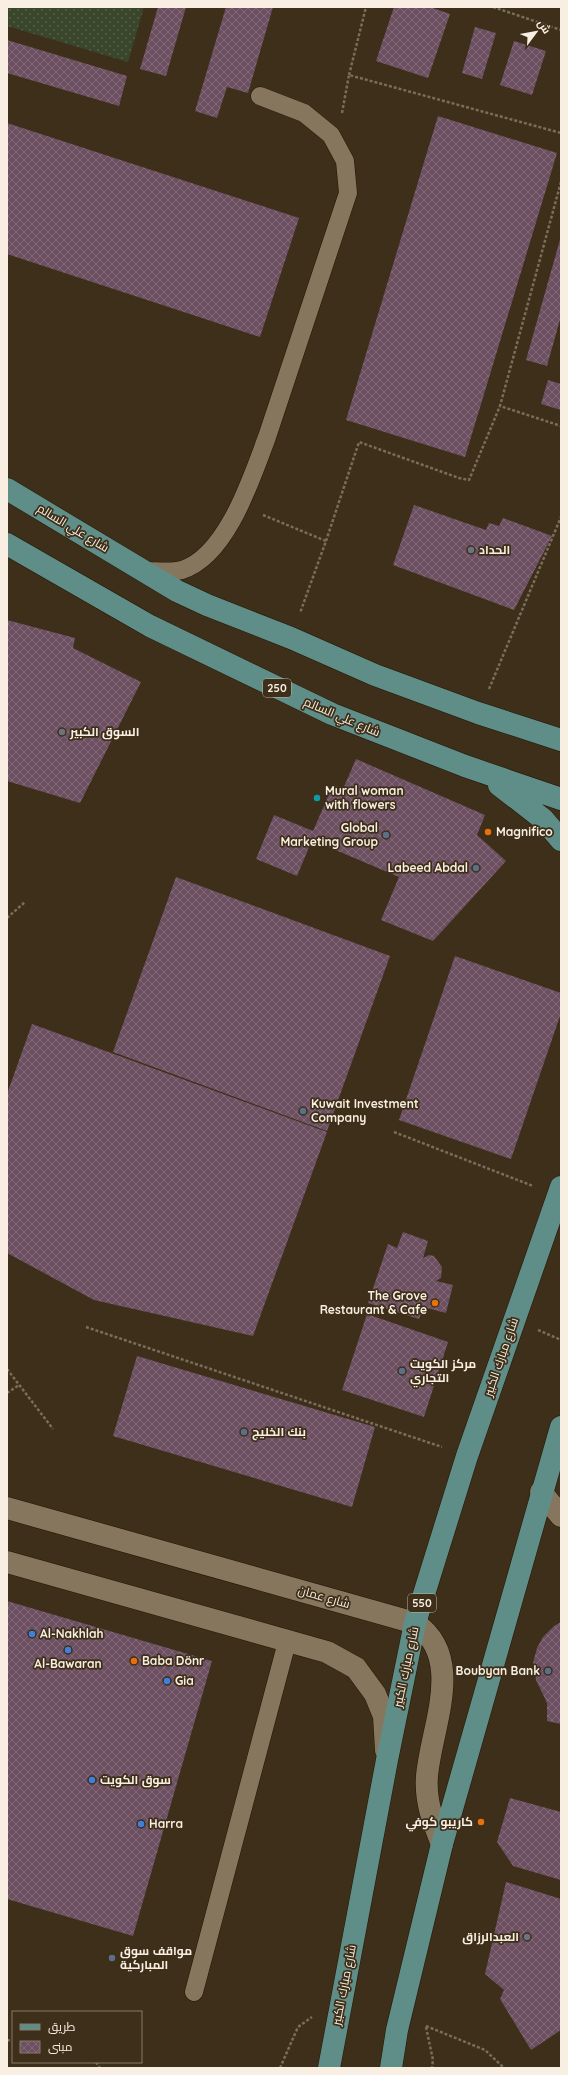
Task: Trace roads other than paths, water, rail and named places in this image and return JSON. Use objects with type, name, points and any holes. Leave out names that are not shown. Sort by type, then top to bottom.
[{"type":"main road","name":"شارع علي السالم","points":[[7,489],[145,572],[206,605],[291,638],[375,675],[478,713],[561,740]]},
{"type":"main road","name":"شارع علي السالم","points":[[7,544],[150,626],[332,714],[465,766],[561,799]]},
{"type":"main road","points":[[526,728],[561,736]]},
{"type":"main road","points":[[465,766],[506,788],[543,819],[561,840]]},
{"type":"main road","name":"شارع مبارك الكبير","points":[[329,2068],[387,1760],[415,1623],[467,1456],[559,1192]]},
{"type":"main road","points":[[391,2068],[399,2023],[442,1844],[541,1492],[561,1427]]},
{"type":"main road","points":[[399,2023],[399,2068]]},
{"type":"main road","points":[[319,2068],[335,2032]]},
{"type":"street","points":[[541,1492],[561,1516]]},
{"type":"street","name":"شارع عمان","points":[[7,1508],[415,1623],[424,1629],[432,1638],[442,1663],[443,1679],[427,1776],[427,1796],[430,1812],[442,1844]]},
{"type":"street","points":[[7,1562],[287,1642],[327,1652],[356,1668],[375,1694],[384,1716],[387,1760]]},
{"type":"lane","points":[[145,572],[181,570],[196,563],[212,549],[228,527],[254,474],[287,381],[348,193],[345,161],[330,135],[304,113],[260,96]]},
{"type":"lane","points":[[194,1992],[287,1642]]},
{"type":"place","name":"الحداد","points":[[471,550]]},
{"type":"place","name":"السوق الكبير","points":[[62,732]]},
{"type":"place","name":"Mural woman with flowers","points":[[317,798]]},
{"type":"place","name":"Magnifico","points":[[488,832]]},
{"type":"place","name":"Global Marketing Group","points":[[386,835]]},
{"type":"place","name":"Labeed Abdal","points":[[476,868]]},
{"type":"place","name":"Kuwait Investment Company","points":[[303,1111]]},
{"type":"place","name":"The Grove Restaurant & Cafe","points":[[435,1303]]},
{"type":"place","name":"مركز الكويت التجاري","points":[[402,1371]]},
{"type":"place","name":"بنك الخليج","points":[[244,1432]]},
{"type":"place","name":"Al-Nakhlah","points":[[32,1634]]},
{"type":"place","name":"Al-Bawaran","points":[[68,1650]]},
{"type":"place","name":"Baba Dönr","points":[[134,1661]]},
{"type":"place","name":"Boubyan Bank","points":[[548,1671]]},
{"type":"place","name":"Gia","points":[[167,1681]]},
{"type":"place","name":"سوق الكويت","points":[[92,1780]]},
{"type":"place","name":"كاريبو كوفي","points":[[481,1822]]},
{"type":"place","name":"Harra","points":[[141,1824]]},
{"type":"place","name":"العبدالرزاق","points":[[527,1937]]},
{"type":"place","name":"مواقف سوق المباركية","points":[[112,1958]]}]
